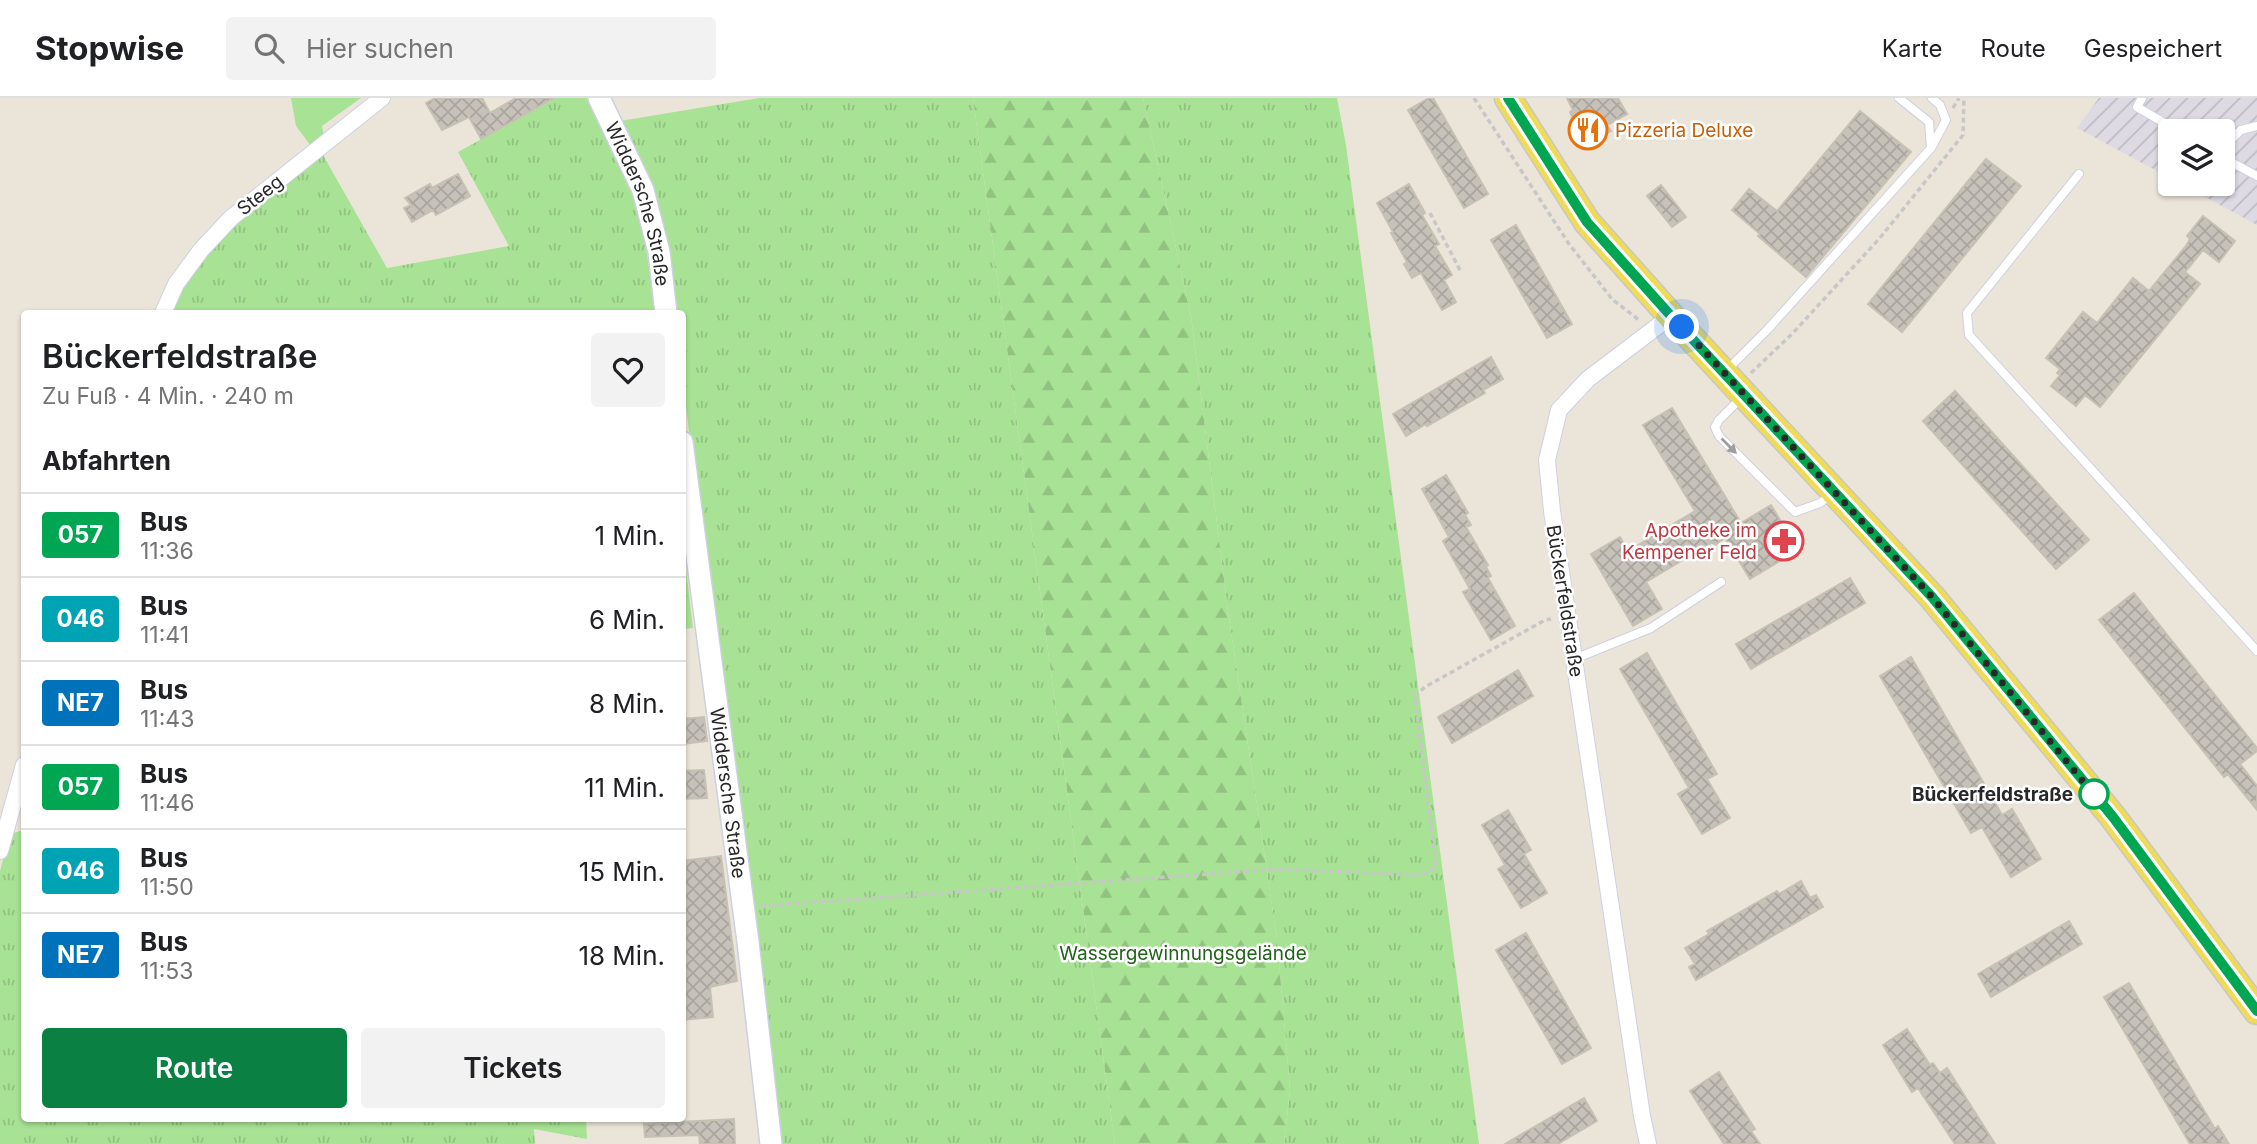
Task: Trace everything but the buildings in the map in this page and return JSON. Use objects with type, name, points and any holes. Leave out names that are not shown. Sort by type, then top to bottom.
[{"type":"main road","points":[[1508,98],[1587,222],[1932,597],[2113,817],[2257,1010]]},
{"type":"street","name":"Steeg","points":[[164,310],[176,284],[201,250],[231,218],[382,98]]},
{"type":"street","name":"Widdersche Straße","points":[[599,98],[643,190],[659,252],[666,310]]},
{"type":"street","name":"Bückerfeldstraße","points":[[1648,1144],[1567,617],[1547,460],[1559,410],[1588,379],[1671,316]]},
{"type":"street","name":"Widdersche Straße","points":[[686,472],[744,908],[771,1144]]},
{"type":"street","points":[[0,851],[21,776]]},
{"type":"lane","points":[[1899,98],[1929,122],[1931,148]]},
{"type":"lane","points":[[1835,492],[1820,503],[1795,512],[1719,436],[1715,427],[1735,384],[1777,319],[1931,148],[1946,120],[1940,105],[1932,98]]},
{"type":"lane","points":[[2142,98],[2137,107],[2158,119]]},
{"type":"lane","points":[[2235,136],[2241,130],[2257,126]]},
{"type":"lane","points":[[2235,164],[2257,176]]},
{"type":"lane","points":[[2079,174],[1966,313],[1969,335],[2257,651]]},
{"type":"lane","points":[[1574,659],[1651,628],[1721,582]]},
{"type":"path","points":[[1735,384],[1792,334],[1879,239],[1963,135],[1964,98]]},
{"type":"path","points":[[1430,213],[1461,272]]},
{"type":"path","points":[[744,908],[809,901],[1277,869],[1428,873],[1436,866],[1415,696],[1426,687],[1545,620],[1567,617]]},
{"type":"shaded area","points":[[2099,98],[2257,98],[2257,225],[2203,196],[2235,196],[2235,119],[2158,119],[2158,172],[2077,128]]},
{"type":"green space","points":[[291,98],[361,98],[322,126],[325,142],[314,150],[296,126]]},
{"type":"green space","points":[[556,98],[589,98],[612,144],[636,206],[656,310],[170,310],[181,287],[229,225],[323,155],[387,268],[509,246],[458,152]]},
{"type":"green space","points":[[759,98],[973,98],[1115,1144],[781,1144],[713,633],[686,406],[686,310],[673,310],[620,121]]},
{"type":"green space","name":"Wassergewinnungsgelände","points":[[973,98],[1143,98],[1191,316],[1228,611],[1277,939],[1290,1089],[1284,1144],[1115,1144]]},
{"type":"green space","points":[[1143,98],[1337,98],[1346,145],[1479,1144],[1284,1144],[1290,1089],[1277,939],[1228,611],[1191,316]]},
{"type":"green space","points":[[686,570],[693,628],[686,629]]},
{"type":"green space","points":[[21,831],[21,1122],[586,1122],[587,1139],[534,1129],[535,1144],[0,1144],[0,871],[10,834]]},
{"type":"bus line","name":"057","points":[[1508,98],[1587,222],[1932,597],[2113,817],[2257,1011]]},
{"type":"place","name":"Pizzeria Deluxe","points":[[1588,130]]},
{"type":"place","name":"Apotheke im Kempener Feld","points":[[1784,541]]},
{"type":"place","name":"Bückerfeldstraße","points":[[2094,794]]},
{"type":"route","points":[[1682,327],[1932,597],[2099,801],[2094,794]]}]
